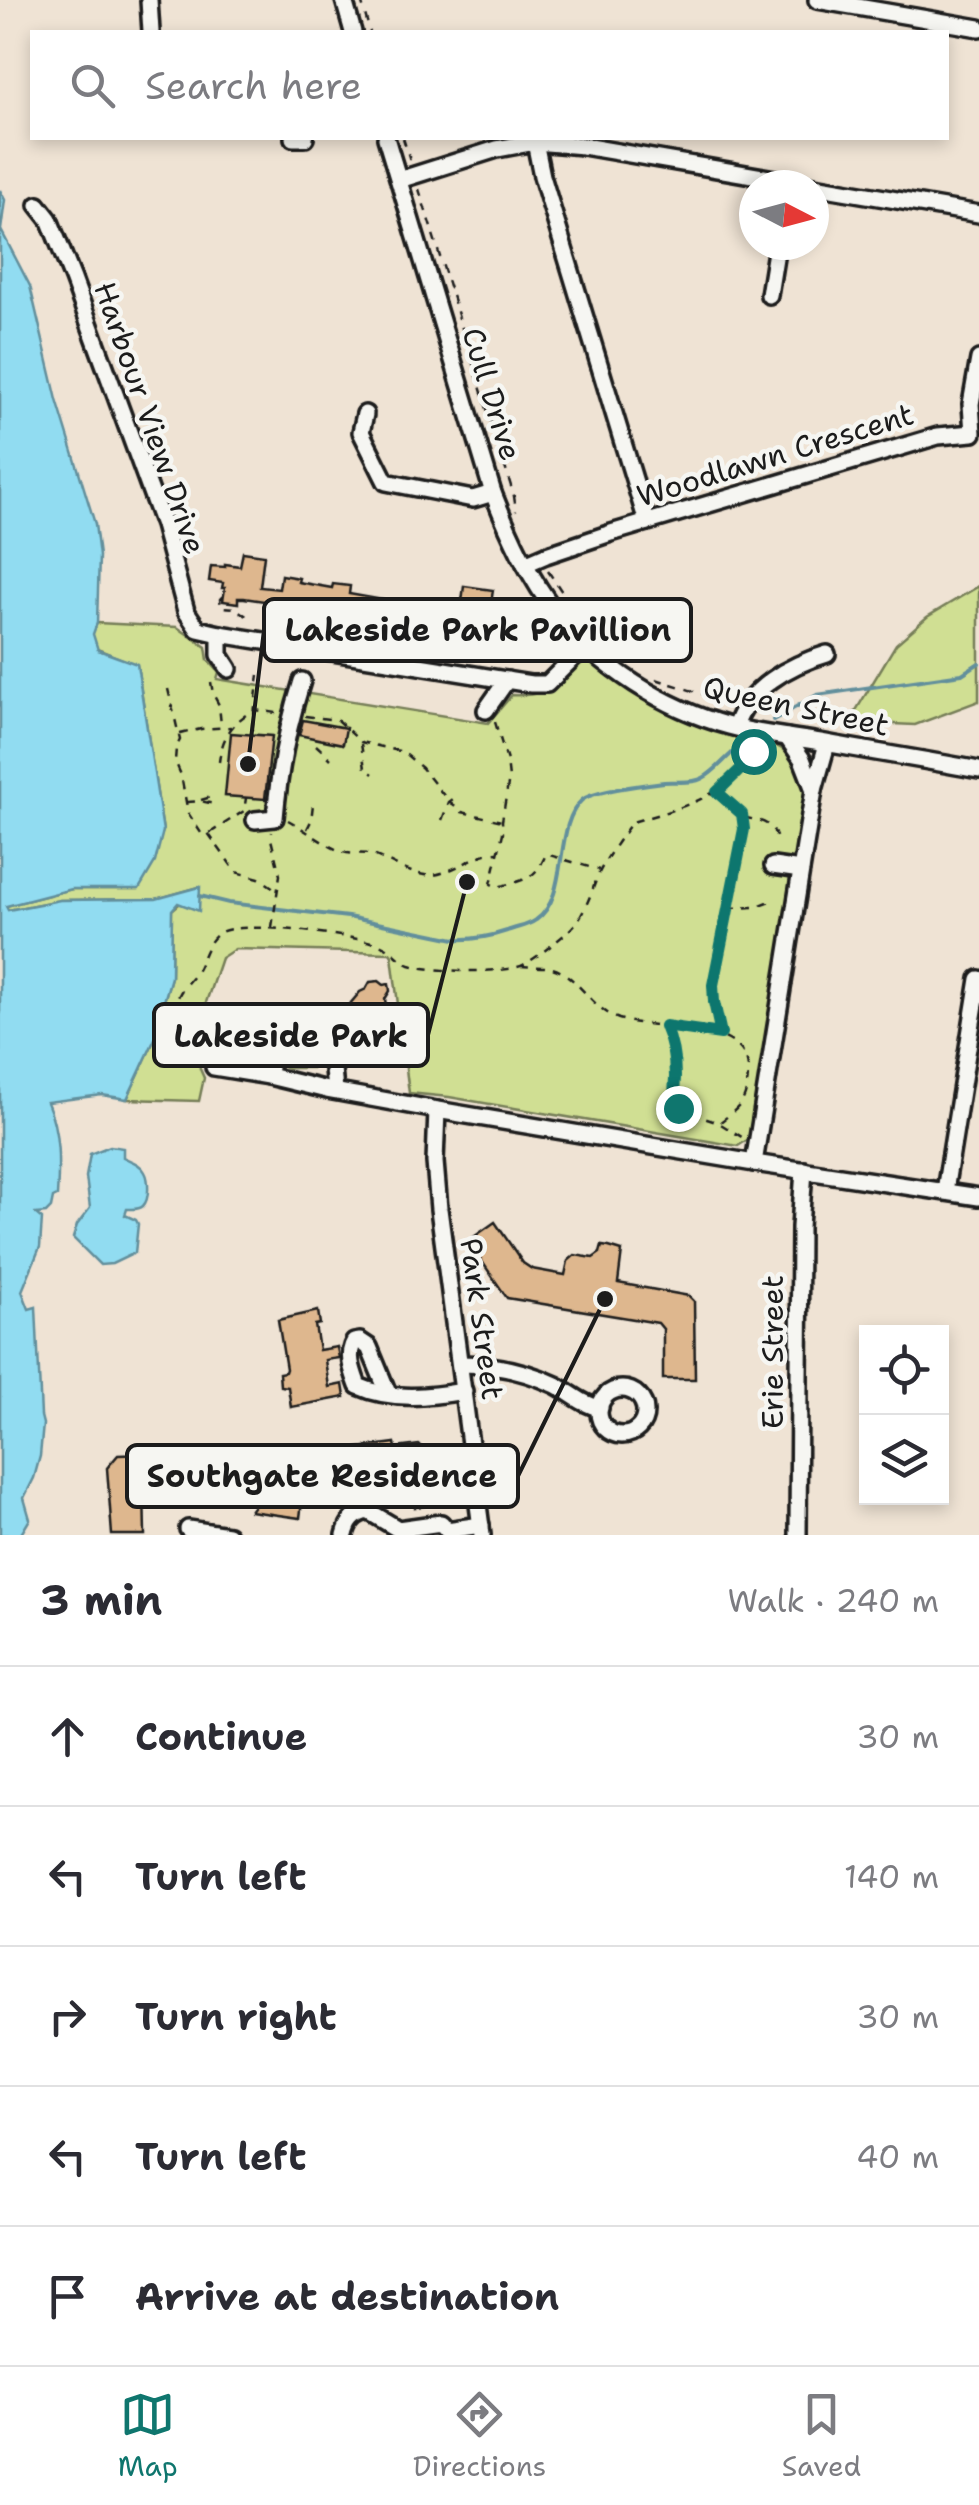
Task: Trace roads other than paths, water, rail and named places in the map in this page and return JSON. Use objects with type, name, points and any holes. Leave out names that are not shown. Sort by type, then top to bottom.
[{"type":"street","points":[[149,0],[151,30]]},
{"type":"street","points":[[344,0],[353,30]]},
{"type":"street","points":[[817,0],[860,4],[979,28]]},
{"type":"street","name":"Cull Drive","points":[[387,140],[493,493],[511,539],[556,613],[586,646]]},
{"type":"street","points":[[400,180],[497,149],[535,142],[602,149],[739,174]]},
{"type":"street","points":[[535,142],[648,522]]},
{"type":"street","points":[[829,188],[979,214]]},
{"type":"street","name":"Harbour View Drive","points":[[38,205],[50,219],[163,525],[186,611],[198,629],[220,634]]},
{"type":"street","points":[[769,295],[774,260]]},
{"type":"street","name":"Woodlawn Crescent","points":[[526,564],[648,522],[938,436],[973,433],[972,404],[979,359]]},
{"type":"street","points":[[365,414],[361,432],[386,482],[473,499],[493,493]]},
{"type":"street","points":[[228,668],[220,656],[220,634],[548,684],[586,646]]},
{"type":"street","name":"Queen Street","points":[[586,646],[658,698],[734,727],[979,770]]},
{"type":"street","points":[[734,727],[745,707],[769,681],[806,652],[827,654]]},
{"type":"street","points":[[490,715],[507,680]]},
{"type":"street","points":[[255,820],[275,818],[280,766],[302,681]]},
{"type":"street","points":[[787,737],[802,759],[814,790]]},
{"type":"street","points":[[754,1163],[814,790],[827,744]]},
{"type":"street","points":[[773,866],[801,870]]},
{"type":"street","points":[[945,1190],[979,979]]},
{"type":"street","points":[[269,1076],[276,1023],[329,1024],[335,1091]]},
{"type":"street","points":[[214,1067],[437,1110],[979,1196]]},
{"type":"street","name":"Park Street","points":[[437,1110],[434,1162],[482,1530]]},
{"type":"street","name":"Erie Street","points":[[798,1535],[800,1227],[804,1170]]},
{"type":"street","points":[[460,1364],[518,1371],[600,1408]]},
{"type":"street","points":[[388,1393],[428,1396],[464,1391]]},
{"type":"street","points":[[345,1535],[352,1518],[368,1511],[398,1529],[440,1524],[446,1533],[482,1530]]},
{"type":"street","points":[[188,1529],[228,1535]]},
{"type":"water","points":[[0,190],[5,200],[1,230],[30,286],[57,400],[95,524],[99,556],[97,623],[93,634],[98,650],[137,664],[163,831],[155,862],[139,889],[72,889],[6,906],[8,910],[60,900],[156,899],[200,887],[199,911],[178,903],[172,910],[171,977],[159,1030],[127,1099],[102,1095],[47,1102],[56,1136],[57,1196],[46,1213],[36,1214],[42,1219],[40,1247],[22,1291],[29,1309],[36,1307],[43,1424],[40,1456],[24,1498],[30,1519],[21,1534],[27,1535],[0,1535]]},
{"type":"water","points":[[110,1146],[123,1148],[123,1157],[143,1169],[148,1194],[143,1206],[127,1209],[125,1215],[138,1224],[135,1253],[100,1265],[73,1238],[90,1208],[86,1177],[90,1154]]},
{"type":"waterway","points":[[773,720],[817,695],[962,674],[979,663]]},
{"type":"waterway","points":[[200,896],[348,917],[455,939],[494,935],[530,924],[547,909],[558,879],[567,826],[582,800],[621,788],[699,780],[732,753]]},
{"type":"place","name":"Lakeside Park Pavillion","points":[[248,764]]},
{"type":"place","name":"Lakeside Park","points":[[467,882]]},
{"type":"place","name":"Southgate Residence","points":[[605,1299]]}]
